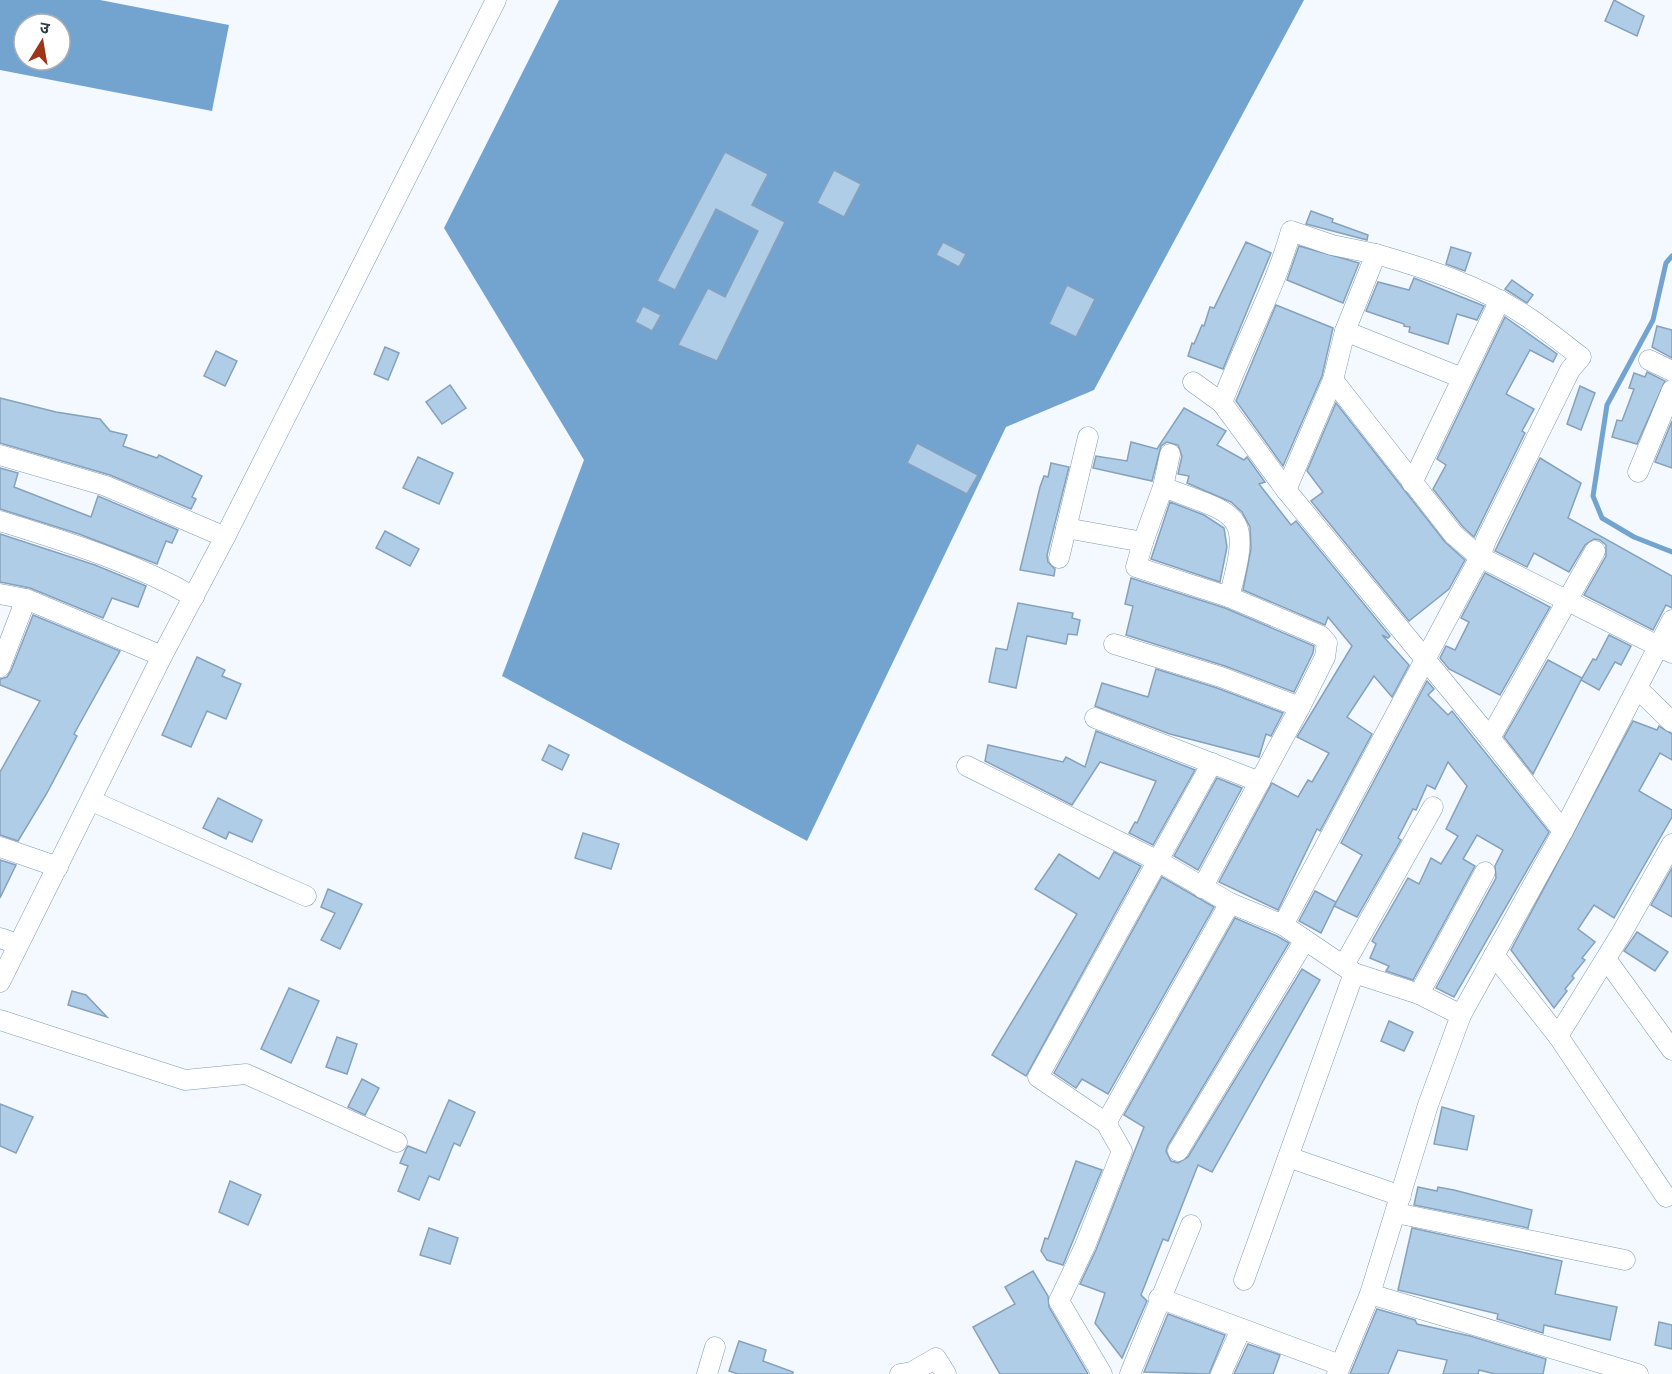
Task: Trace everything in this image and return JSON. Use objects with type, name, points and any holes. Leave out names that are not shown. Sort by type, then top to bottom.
[{"type":"street","points":[[0,982],[9,941],[58,867],[162,656],[225,537],[496,0]]},
{"type":"street","points":[[1222,403],[1239,354],[1285,253],[1290,231],[1332,245],[1376,254],[1425,268],[1500,300],[1529,318],[1581,357],[1570,370],[1486,540],[1480,557],[1283,925]]},
{"type":"street","points":[[1286,490],[1333,380],[1345,331],[1376,254]]},
{"type":"street","points":[[1412,483],[1500,300]]},
{"type":"street","points":[[1345,331],[1461,378]]},
{"type":"street","points":[[1649,360],[1672,371]]},
{"type":"street","points":[[1333,380],[1454,535],[1480,557],[1665,650]]},
{"type":"street","points":[[1193,382],[1222,403],[1286,490],[1490,738],[1563,831]]},
{"type":"street","points":[[1638,472],[1672,390]]},
{"type":"street","points":[[1059,558],[1088,437]]},
{"type":"street","points":[[1170,454],[1163,487],[1136,567],[1229,597],[1325,639],[1328,647],[1300,706],[1202,888]]},
{"type":"street","points":[[0,455],[106,486],[225,537]]},
{"type":"street","points":[[1163,487],[1224,510],[1236,521],[1241,545],[1229,597]]},
{"type":"street","points":[[0,521],[113,557],[157,576],[194,597]]},
{"type":"street","points":[[1066,528],[1143,542]]},
{"type":"street","points":[[1490,738],[1569,601],[1595,551]]},
{"type":"street","points":[[0,594],[26,599],[162,656]]},
{"type":"street","points":[[0,667],[26,599]]},
{"type":"street","points":[[1159,1298],[1338,1369],[1370,1294],[1428,1105],[1461,1015],[1563,831],[1638,689],[1665,650],[1672,620]]},
{"type":"street","points":[[1114,644],[1221,677],[1300,706]]},
{"type":"street","points":[[1638,689],[1672,722]]},
{"type":"street","points":[[1095,718],[1260,782]]},
{"type":"street","points":[[1102,1374],[1059,1301],[1085,1246],[1122,1151],[1106,1123],[1038,1077],[1212,763]]},
{"type":"street","points":[[967,766],[1158,861],[1230,903],[1283,925],[1349,969],[1419,994],[1461,1015]]},
{"type":"street","points":[[92,801],[306,896]]},
{"type":"street","points":[[1244,1280],[1288,1157],[1349,969],[1433,807]]},
{"type":"street","points":[[1558,1036],[1606,959],[1672,844]]},
{"type":"street","points":[[0,847],[58,867]]},
{"type":"street","points":[[1419,994],[1485,872]]},
{"type":"street","points":[[1106,1123],[1230,903]]},
{"type":"street","points":[[1178,1151],[1305,940]]},
{"type":"street","points":[[1494,955],[1558,1036],[1670,1200]]},
{"type":"street","points":[[1606,959],[1672,1050]]},
{"type":"street","points":[[0,1020],[185,1080],[246,1074],[397,1142]]},
{"type":"street","points":[[1288,1157],[1398,1205],[1625,1260]]},
{"type":"street","points":[[1130,1374],[1159,1298],[1191,1225]]},
{"type":"street","points":[[1370,1294],[1638,1374]]},
{"type":"street","points":[[1221,1374],[1240,1329]]},
{"type":"street","points":[[707,1374],[715,1347]]},
{"type":"street","points":[[909,1373],[941,1366]]},
{"type":"water","points":[[0,0],[100,0],[229,25],[212,111],[0,70]]},
{"type":"water","points":[[559,0],[1304,0],[1094,390],[1006,427],[807,841],[502,676],[584,460],[444,228]]},
{"type":"building","points":[[1614,0],[1644,16],[1637,36],[1605,21]]},
{"type":"building","points":[[725,152],[768,174],[752,205],[785,222],[717,361],[678,345],[708,288],[725,297],[758,231],[716,209],[675,290],[657,281]]},
{"type":"building","points":[[834,170],[861,184],[844,217],[817,203]]},
{"type":"building","points":[[1311,211],[1333,219],[1332,222],[1368,235],[1367,240],[1306,224]]},
{"type":"building","points":[[943,242],[966,254],[959,267],[936,255]]},
{"type":"building","points":[[1246,242],[1271,253],[1223,369],[1188,356],[1192,343],[1194,344],[1202,325],[1204,326],[1210,307],[1214,308]]},
{"type":"building","points":[[1299,246],[1359,263],[1343,303],[1287,280]]},
{"type":"building","points":[[1451,247],[1471,253],[1465,271],[1446,264]]},
{"type":"building","points":[[1414,278],[1484,306],[1477,320],[1457,314],[1448,344],[1409,332],[1410,327],[1404,324],[1366,311],[1378,282],[1409,290]]},
{"type":"building","points":[[1512,280],[1533,295],[1527,303],[1505,289]]},
{"type":"building","points":[[1067,285],[1095,299],[1076,337],[1049,324]]},
{"type":"building","points":[[1276,305],[1333,328],[1322,376],[1283,466],[1236,401]]},
{"type":"building","points":[[643,306],[661,315],[652,331],[635,322]]},
{"type":"building","points":[[1505,317],[1557,354],[1553,362],[1530,350],[1506,394],[1534,409],[1522,431],[1525,433],[1474,537],[1463,527],[1433,489],[1446,465],[1437,459]]},
{"type":"building","points":[[1657,326],[1672,330],[1672,358],[1652,347]]},
{"type":"building","points":[[385,347],[399,353],[388,380],[374,374]]},
{"type":"building","points":[[216,351],[237,361],[225,386],[204,376]]},
{"type":"building","points":[[1647,372],[1665,381],[1637,444],[1612,437],[1617,420],[1622,421],[1634,389],[1629,388],[1634,373],[1645,377]]},
{"type":"building","points":[[450,385],[466,408],[442,424],[426,402]]},
{"type":"building","points":[[1580,386],[1595,393],[1581,430],[1567,424]]},
{"type":"building","points":[[0,398],[56,412],[100,419],[110,431],[127,435],[123,446],[157,458],[159,455],[202,476],[192,497],[196,499],[191,509],[110,475],[0,443]]},
{"type":"building","points":[[1336,403],[1445,542],[1465,560],[1449,589],[1409,621],[1311,501],[1323,492],[1307,471]]},
{"type":"building","points":[[1184,408],[1226,431],[1217,445],[1244,460],[1247,457],[1265,482],[1259,484],[1291,525],[1296,521],[1390,636],[1388,638],[1382,635],[1409,665],[1392,697],[1374,676],[1347,717],[1372,734],[1320,831],[1317,829],[1278,910],[1219,882],[1272,783],[1298,797],[1308,780],[1312,782],[1329,753],[1297,737],[1352,646],[1328,617],[1325,625],[1243,590],[1251,549],[1250,527],[1242,512],[1231,502],[1187,483],[1189,476],[1178,474],[1182,456],[1178,445],[1167,442],[1161,446],[1152,481],[1093,468],[1096,456],[1127,461],[1131,442],[1157,449]]},
{"type":"building","points":[[1672,421],[1672,468],[1655,462]]},
{"type":"building","points":[[917,443],[978,475],[967,494],[907,463]]},
{"type":"building","points":[[418,457],[453,473],[439,504],[403,488]]},
{"type":"building","points":[[1540,458],[1581,483],[1568,518],[1672,576],[1672,608],[1666,605],[1653,630],[1584,595],[1606,556],[1606,545],[1600,540],[1594,539],[1585,545],[1569,572],[1534,553],[1527,567],[1495,551]]},
{"type":"building","points":[[1051,463],[1069,467],[1047,555],[1048,562],[1055,569],[1054,576],[1020,570],[1040,487],[1044,476],[1048,477]]},
{"type":"building","points":[[0,468],[18,473],[14,487],[91,517],[98,496],[178,530],[172,543],[166,541],[157,564],[79,534],[0,509]]},
{"type":"building","points":[[1170,502],[1204,515],[1224,528],[1227,547],[1220,582],[1151,559]]},
{"type":"building","points":[[385,531],[419,549],[410,566],[376,548]]},
{"type":"building","points":[[0,534],[95,565],[146,586],[138,607],[112,598],[103,618],[30,588],[0,582]]},
{"type":"building","points":[[1485,573],[1550,607],[1500,695],[1449,669],[1440,658],[1446,646],[1455,650],[1469,622],[1461,618]]},
{"type":"building","points":[[1131,578],[1225,608],[1314,646],[1313,653],[1294,692],[1225,666],[1126,635],[1133,606],[1125,604]]},
{"type":"building","points":[[1018,603],[1073,613],[1072,618],[1080,620],[1077,635],[1068,634],[1066,644],[1027,636],[1016,688],[989,682],[996,648],[1007,650]]},
{"type":"building","points":[[33,615],[120,651],[74,734],[77,736],[47,793],[18,841],[0,835],[0,772],[40,701],[0,685],[0,679],[7,677],[11,671]]},
{"type":"building","points":[[1609,635],[1631,646],[1621,665],[1615,662],[1599,690],[1581,680],[1593,659],[1596,660]]},
{"type":"building","points":[[197,657],[225,670],[222,676],[241,684],[226,719],[207,711],[191,747],[162,735]]},
{"type":"building","points":[[1548,660],[1582,678],[1533,774],[1504,737]]},
{"type":"building","points":[[1156,669],[1217,688],[1283,713],[1271,736],[1266,734],[1259,757],[1170,734],[1095,706],[1102,683],[1148,697]]},
{"type":"building","points":[[1427,681],[1434,689],[1428,695],[1448,715],[1452,711],[1549,832],[1454,997],[1436,988],[1496,878],[1495,866],[1503,850],[1477,835],[1463,859],[1475,866],[1413,980],[1386,971],[1389,966],[1370,958],[1376,944],[1372,941],[1408,878],[1419,884],[1431,858],[1441,864],[1458,836],[1446,829],[1467,786],[1448,762],[1435,789],[1427,785],[1416,810],[1413,809],[1398,838],[1401,840],[1357,917],[1334,906],[1362,855],[1341,843]]},
{"type":"building","points":[[1633,721],[1657,730],[1659,726],[1672,734],[1672,760],[1660,753],[1639,791],[1672,810],[1672,817],[1614,918],[1594,905],[1578,929],[1595,942],[1582,958],[1585,960],[1572,976],[1574,978],[1565,989],[1567,991],[1554,1008],[1511,950]]},
{"type":"building","points":[[1096,731],[1195,770],[1153,845],[1129,833],[1135,822],[1137,823],[1156,781],[1100,762],[1072,805],[985,761],[988,745],[1063,762],[1066,757],[1085,767]]},
{"type":"building","points":[[549,745],[569,755],[562,770],[542,760]]},
{"type":"building","points":[[1217,778],[1242,788],[1198,870],[1174,856]]},
{"type":"building","points":[[218,798],[262,820],[252,842],[229,832],[226,839],[203,828]]},
{"type":"building","points":[[583,833],[619,844],[611,869],[575,858]]},
{"type":"building","points":[[1114,852],[1141,866],[1026,1076],[992,1055],[1077,914],[1035,889],[1059,854],[1099,879]]},
{"type":"building","points":[[0,860],[16,865],[0,898]]},
{"type":"building","points":[[1672,868],[1672,917],[1651,905]]},
{"type":"building","points":[[1162,877],[1214,907],[1108,1094],[1082,1079],[1076,1088],[1054,1073]]},
{"type":"building","points":[[328,889],[362,904],[340,949],[321,940],[335,913],[321,907]]},
{"type":"building","points":[[1315,891],[1336,902],[1321,933],[1299,921]]},
{"type":"building","points":[[1235,918],[1289,943],[1168,1145],[1166,1151],[1171,1161],[1178,1163],[1188,1157],[1302,969],[1320,980],[1212,1172],[1198,1165],[1168,1241],[1163,1239],[1141,1295],[1147,1301],[1122,1358],[1095,1323],[1105,1293],[1080,1284],[1096,1250],[1144,1127],[1124,1115]]},
{"type":"building","points":[[1637,932],[1668,952],[1655,971],[1624,951]]},
{"type":"building","points":[[289,988],[319,1001],[291,1063],[261,1049]]},
{"type":"building","points":[[72,991],[86,995],[107,1017],[68,1005]]},
{"type":"building","points":[[1389,1021],[1413,1032],[1404,1051],[1381,1041]]},
{"type":"building","points":[[337,1037],[357,1044],[347,1074],[326,1067]]},
{"type":"building","points":[[362,1079],[379,1088],[365,1115],[348,1107]]},
{"type":"building","points":[[449,1100],[475,1112],[460,1146],[454,1143],[439,1180],[429,1176],[419,1200],[398,1191],[408,1166],[400,1163],[408,1146],[426,1153]]},
{"type":"building","points":[[0,1104],[33,1117],[16,1153],[0,1146]]},
{"type":"building","points":[[1442,1107],[1474,1116],[1467,1150],[1434,1144]]},
{"type":"building","points":[[1076,1161],[1102,1170],[1063,1265],[1047,1260],[1041,1251],[1045,1238],[1048,1239]]},
{"type":"building","points":[[230,1181],[261,1195],[248,1225],[219,1212]]},
{"type":"building","points":[[1418,1187],[1437,1191],[1438,1187],[1454,1190],[1532,1210],[1528,1228],[1414,1205]]},
{"type":"building","points":[[429,1228],[458,1238],[450,1264],[420,1255]]},
{"type":"building","points":[[1412,1228],[1562,1261],[1555,1294],[1617,1307],[1610,1340],[1544,1325],[1543,1333],[1497,1319],[1498,1314],[1398,1290]]},
{"type":"building","points":[[1033,1271],[1048,1296],[1049,1307],[1088,1374],[1000,1374],[973,1327],[1015,1304],[1005,1287]]},
{"type":"building","points":[[1377,1309],[1415,1320],[1417,1324],[1470,1336],[1546,1359],[1543,1374],[1495,1374],[1479,1370],[1478,1374],[1443,1374],[1447,1360],[1398,1350],[1388,1374],[1350,1374]]},
{"type":"building","points":[[1168,1314],[1225,1335],[1209,1374],[1144,1372]]},
{"type":"building","points":[[1659,1322],[1672,1325],[1672,1349],[1655,1345]]},
{"type":"building","points":[[739,1341],[766,1350],[763,1361],[793,1372],[793,1374],[738,1374],[729,1371]]},
{"type":"building","points":[[1248,1344],[1280,1355],[1273,1374],[1234,1374]]},
{"type":"waterway","points":[[1672,256],[1666,263],[1653,320],[1607,405],[1593,496],[1602,518],[1634,537],[1672,552]]}]
